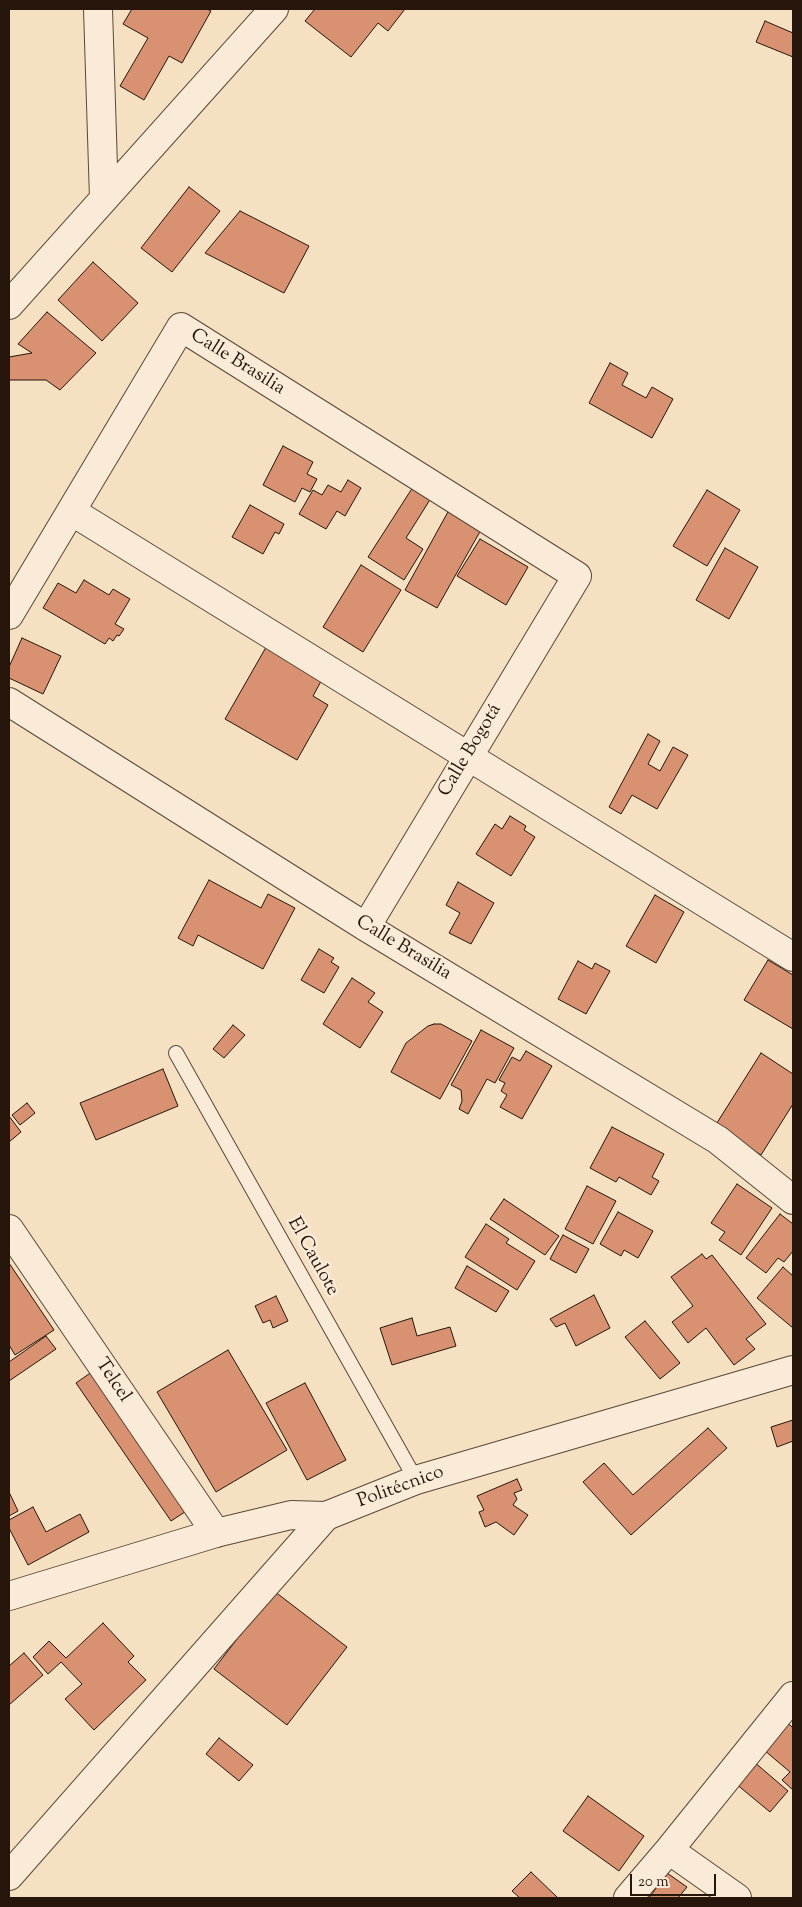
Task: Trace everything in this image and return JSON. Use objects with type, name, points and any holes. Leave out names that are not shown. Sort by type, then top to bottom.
[{"type":"street","points":[[98,9],[104,199]]},
{"type":"street","points":[[9,305],[274,9]]},
{"type":"street","name":"Calle Brasilia","points":[[9,615],[181,328],[577,576]]},
{"type":"street","points":[[71,511],[793,957]]},
{"type":"street","name":"Calle Bogotá","points":[[366,927],[577,576]]},
{"type":"street","name":"Calle Brasilia","points":[[9,702],[366,927],[718,1140],[793,1200]]},
{"type":"street","name":"Telcel","points":[[9,1229],[216,1533]]},
{"type":"street","name":"Politécnico","points":[[9,1596],[216,1533],[291,1515],[326,1516],[416,1480],[793,1370]]},
{"type":"street","points":[[9,1876],[326,1516]]},
{"type":"street","points":[[628,1898],[793,1696]]},
{"type":"street","points":[[669,1850],[737,1898]]},
{"type":"lane","name":"El Caulote","points":[[176,1053],[416,1480]]},
{"type":"building","points":[[132,9],[207,9],[211,11],[182,63],[169,56],[144,100],[120,86],[148,38],[123,24]]},
{"type":"building","points":[[315,9],[405,9],[388,31],[378,23],[351,57],[305,21]]},
{"type":"building","points":[[765,21],[793,33],[793,57],[756,42]]},
{"type":"building","points":[[189,187],[220,211],[172,272],[141,248]]},
{"type":"building","points":[[240,211],[309,246],[284,293],[205,253]]},
{"type":"building","points":[[93,262],[138,303],[102,341],[58,300]]},
{"type":"building","points":[[47,312],[96,353],[60,390],[46,380],[9,380],[9,357],[32,353],[18,344]]},
{"type":"building","points":[[610,363],[628,373],[622,385],[646,398],[652,387],[673,399],[652,438],[589,403]]},
{"type":"building","points":[[283,446],[313,462],[307,474],[317,479],[310,492],[302,488],[295,502],[263,485]]},
{"type":"building","points":[[348,480],[361,488],[345,516],[337,511],[326,529],[299,514],[313,490],[322,495],[328,485],[341,492]]},
{"type":"building","points":[[413,487],[431,498],[406,538],[423,549],[404,580],[368,557]]},
{"type":"building","points":[[707,490],[740,510],[707,566],[673,546]]},
{"type":"building","points":[[250,505],[284,524],[279,534],[275,532],[263,554],[232,537]]},
{"type":"building","points":[[449,510],[482,528],[437,608],[405,590]]},
{"type":"building","points":[[480,539],[528,567],[506,605],[457,576]]},
{"type":"building","points":[[725,548],[758,567],[729,619],[696,600]]},
{"type":"building","points":[[361,565],[401,590],[363,652],[323,627]]},
{"type":"building","points":[[84,580],[109,595],[113,589],[130,599],[115,624],[124,629],[113,641],[109,638],[105,644],[43,608],[58,583],[76,593]]},
{"type":"building","points":[[22,638],[61,656],[43,694],[9,678],[9,667]]},
{"type":"building","points":[[269,642],[325,674],[313,696],[328,705],[297,760],[225,719]]},
{"type":"building","points":[[648,734],[660,741],[648,764],[660,771],[673,747],[688,755],[657,809],[632,795],[621,814],[609,807]]},
{"type":"building","points":[[510,816],[526,826],[524,830],[535,837],[511,876],[476,854],[495,824],[502,829]]},
{"type":"building","points":[[209,880],[261,908],[268,894],[295,908],[263,969],[198,935],[193,946],[178,938]]},
{"type":"building","points":[[458,882],[494,903],[471,944],[449,933],[460,913],[446,905]]},
{"type":"building","points":[[655,895],[684,912],[656,963],[626,946]]},
{"type":"building","points":[[319,949],[334,958],[331,962],[339,967],[324,993],[301,980]]},
{"type":"building","points":[[768,960],[793,975],[793,1029],[744,1000]]},
{"type":"building","points":[[578,961],[592,969],[595,963],[610,971],[586,1014],[558,999]]},
{"type":"building","points":[[352,978],[375,993],[368,1002],[383,1012],[360,1048],[323,1024]]},
{"type":"building","points":[[441,1024],[472,1041],[440,1099],[391,1072],[406,1043],[428,1026]]},
{"type":"building","points":[[233,1025],[245,1035],[224,1058],[213,1049]]},
{"type":"building","points":[[481,1030],[514,1048],[495,1083],[487,1079],[468,1114],[459,1109],[462,1101],[461,1090],[451,1085]]},
{"type":"building","points":[[526,1051],[552,1066],[522,1119],[500,1107],[507,1095],[501,1091],[505,1083],[499,1080],[512,1057],[520,1061]]},
{"type":"building","points":[[761,1053],[793,1074],[793,1104],[761,1155],[715,1126]]},
{"type":"building","points":[[163,1069],[178,1106],[96,1140],[80,1103]]},
{"type":"building","points":[[27,1103],[35,1113],[20,1125],[12,1115]]},
{"type":"building","points":[[9,1116],[21,1132],[9,1142]]},
{"type":"building","points":[[612,1127],[664,1154],[652,1177],[659,1181],[651,1195],[619,1177],[616,1182],[590,1168]]},
{"type":"building","points":[[737,1184],[772,1208],[741,1255],[719,1240],[725,1232],[711,1223]]},
{"type":"building","points":[[587,1186],[616,1201],[593,1244],[565,1229]]},
{"type":"building","points":[[504,1199],[559,1236],[545,1255],[490,1219]]},
{"type":"building","points":[[618,1212],[653,1231],[638,1258],[624,1250],[621,1256],[600,1244]]},
{"type":"building","points":[[780,1214],[793,1224],[793,1251],[784,1262],[778,1258],[766,1273],[746,1258]]},
{"type":"building","points":[[486,1224],[509,1239],[506,1243],[535,1261],[517,1290],[465,1257]]},
{"type":"building","points":[[563,1235],[589,1249],[576,1273],[550,1259]]},
{"type":"building","points":[[702,1254],[706,1259],[712,1255],[766,1324],[746,1339],[755,1349],[734,1365],[706,1328],[688,1343],[672,1322],[693,1306],[671,1277]]},
{"type":"building","points":[[9,1263],[54,1330],[15,1355],[9,1345]]},
{"type":"building","points":[[467,1266],[509,1291],[496,1312],[455,1288]]},
{"type":"building","points":[[783,1267],[793,1276],[793,1328],[757,1298]]},
{"type":"building","points":[[594,1295],[610,1328],[576,1346],[565,1323],[556,1327],[550,1319]]},
{"type":"building","points":[[276,1296],[288,1321],[273,1328],[270,1320],[263,1323],[255,1306]]},
{"type":"building","points":[[412,1318],[417,1336],[450,1327],[456,1346],[392,1365],[380,1328]]},
{"type":"building","points":[[645,1321],[680,1363],[660,1379],[625,1337]]},
{"type":"building","points":[[46,1336],[56,1349],[9,1381],[9,1362]]},
{"type":"building","points":[[228,1350],[287,1450],[216,1492],[157,1392]]},
{"type":"building","points":[[96,1369],[191,1508],[171,1521],[76,1383]]},
{"type":"building","points":[[305,1383],[346,1460],[307,1480],[266,1403]]},
{"type":"building","points":[[793,1420],[793,1441],[777,1447],[771,1427]]},
{"type":"building","points":[[708,1428],[727,1448],[631,1535],[583,1482],[604,1463],[633,1495]]},
{"type":"building","points":[[517,1479],[522,1490],[514,1493],[517,1499],[513,1505],[528,1515],[514,1535],[496,1522],[485,1527],[479,1512],[484,1510],[477,1496]]},
{"type":"building","points":[[9,1492],[18,1511],[9,1516]]},
{"type":"building","points":[[33,1507],[46,1532],[80,1514],[89,1532],[28,1565],[9,1528],[9,1520]]},
{"type":"building","points":[[274,1591],[347,1647],[287,1725],[214,1669]]},
{"type":"building","points":[[103,1623],[134,1656],[128,1662],[146,1680],[94,1730],[65,1699],[82,1684],[61,1662],[48,1674],[33,1657],[49,1641],[66,1658]]},
{"type":"building","points":[[24,1653],[43,1675],[9,1705],[9,1666]]},
{"type":"building","points":[[788,1723],[793,1728],[793,1790],[782,1780],[790,1772],[764,1750]]},
{"type":"building","points":[[219,1738],[253,1765],[239,1781],[206,1754]]},
{"type":"building","points":[[753,1761],[788,1791],[770,1812],[735,1783]]},
{"type":"building","points":[[588,1796],[644,1836],[619,1871],[563,1831]]},
{"type":"building","points":[[531,1872],[558,1898],[520,1898],[512,1891]]},
{"type":"building","points":[[667,1873],[687,1887],[678,1898],[649,1898]]}]
